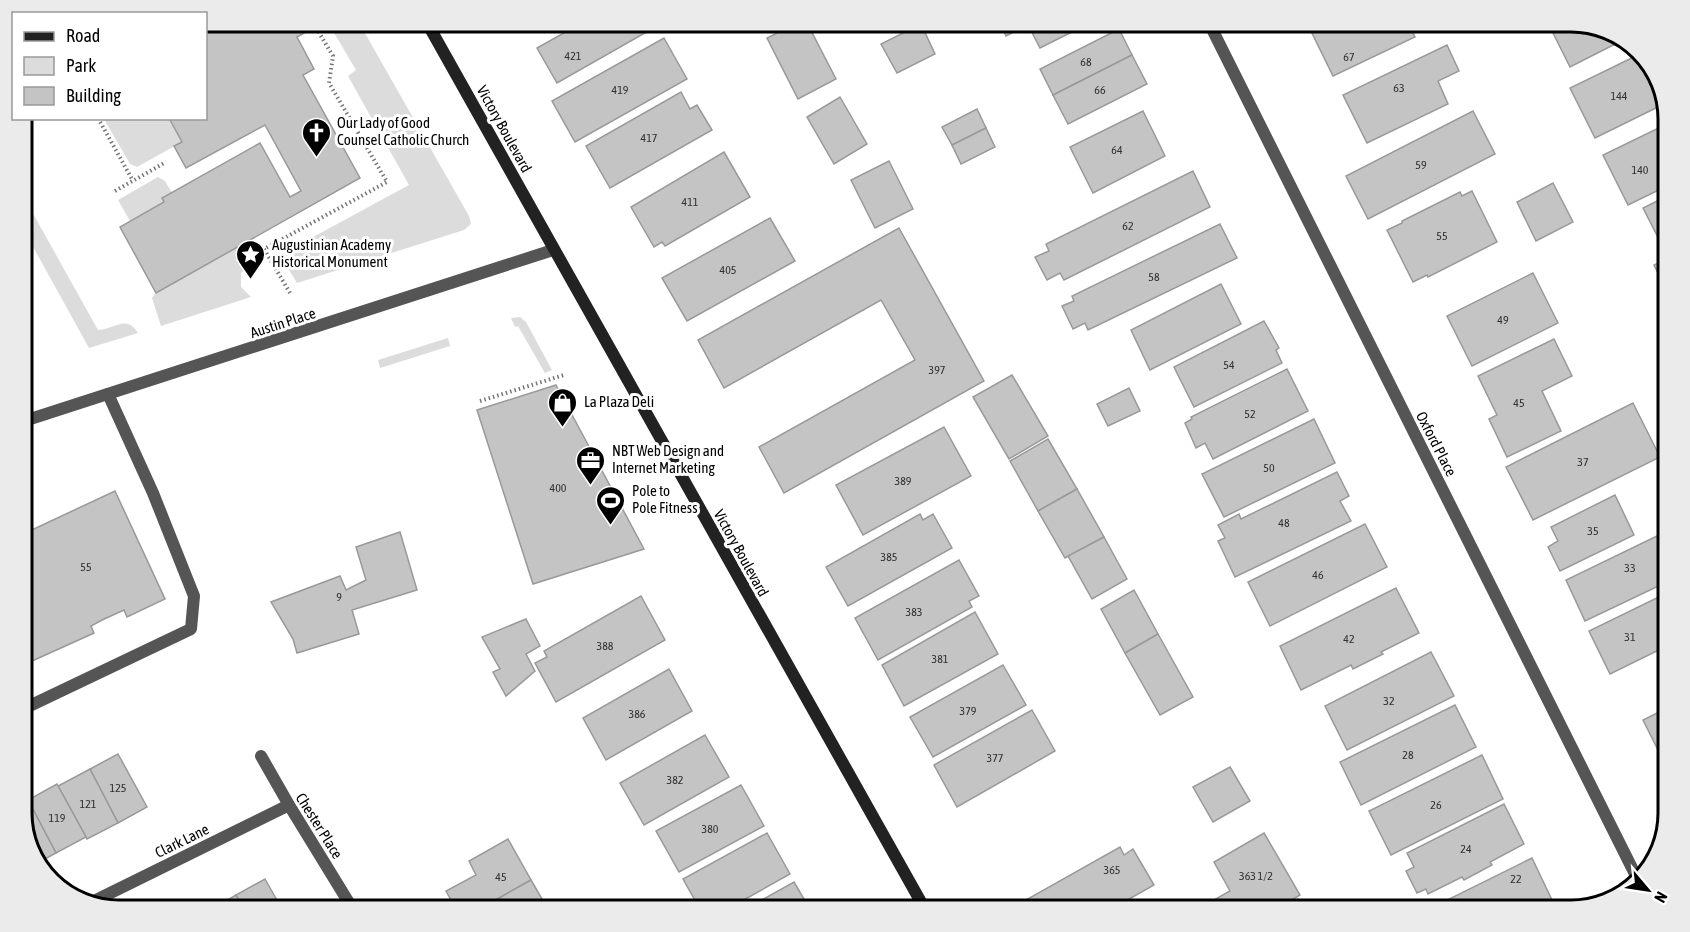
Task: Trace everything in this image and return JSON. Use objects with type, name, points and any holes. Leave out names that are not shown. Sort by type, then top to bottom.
[{"type":"main road","name":"Victory Boulevard","points":[[432,32],[920,901]]},
{"type":"street","name":"Oxford Place","points":[[1214,32],[1628,860]]},
{"type":"street","name":"Austin Place","points":[[32,418],[554,250]]},
{"type":"street","points":[[32,705],[190,629],[194,596],[153,493],[108,394]]},
{"type":"street","name":"Chester Place","points":[[261,756],[348,901]]},
{"type":"street","name":"Clark Lane","points":[[99,899],[289,806]]},
{"type":"path","points":[[290,293],[264,249],[387,182],[330,83],[333,56],[319,32]]},
{"type":"path","points":[[99,120],[133,181]]},
{"type":"path","points":[[115,191],[166,162]]},
{"type":"path","points":[[480,401],[564,375]]},
{"type":"green space","points":[[334,32],[364,32],[469,216],[471,224],[464,230],[297,283],[280,255],[409,185],[348,76],[356,70]]},
{"type":"green space","points":[[105,120],[170,120],[182,142],[137,167],[130,164]]},
{"type":"green space","points":[[158,177],[165,181],[172,193],[162,198],[164,202],[130,221],[118,200]]},
{"type":"green space","points":[[32,212],[98,330],[125,323],[134,327],[138,333],[89,348],[32,245]]},
{"type":"green space","points":[[242,244],[257,265],[247,267],[241,273],[241,287],[251,297],[161,326],[152,298],[156,292]]},
{"type":"green space","points":[[520,317],[526,322],[552,370],[545,373],[518,326],[515,327],[511,318]]},
{"type":"green space","points":[[448,338],[450,346],[380,368],[378,360]]},
{"type":"building","name":"Our Lady of Good Counsel Catholic Church","points":[[207,32],[306,32],[297,37],[314,69],[303,75],[360,178],[156,293],[120,227],[164,202],[162,198],[260,143],[290,197],[301,191],[265,125],[186,168],[174,146],[182,142],[170,120],[207,120]]},
{"type":"building","points":[[565,32],[647,32],[557,83],[537,48]]},
{"type":"building","points":[[779,32],[812,32],[836,79],[798,99],[767,38]]},
{"type":"building","points":[[905,32],[925,32],[935,54],[897,73],[881,44]]},
{"type":"building","points":[[1032,32],[1072,32],[1040,48]]},
{"type":"building","points":[[1113,32],[1120,32],[1132,55],[1053,95],[1040,69]]},
{"type":"building","points":[[1311,32],[1412,32],[1415,37],[1333,76]]},
{"type":"building","points":[[1552,32],[1594,34],[1616,44],[1570,67]]},
{"type":"building","points":[[664,38],[687,79],[575,142],[552,101]]},
{"type":"building","points":[[1447,45],[1459,71],[1438,81],[1448,104],[1367,143],[1343,95]]},
{"type":"building","points":[[1132,55],[1147,84],[1068,124],[1053,95]]},
{"type":"building","points":[[1633,57],[1647,75],[1654,90],[1658,107],[1595,138],[1570,88]]},
{"type":"building","points":[[681,92],[690,109],[697,105],[712,130],[610,188],[586,146]]},
{"type":"building","points":[[840,97],[867,144],[834,164],[807,117]]},
{"type":"building","points":[[977,109],[986,128],[952,145],[942,127]]},
{"type":"building","points":[[1143,111],[1165,156],[1093,193],[1070,147]]},
{"type":"building","points":[[1473,111],[1495,154],[1368,219],[1346,176]]},
{"type":"building","points":[[986,128],[995,147],[961,164],[952,145]]},
{"type":"building","points":[[1658,128],[1658,190],[1628,205],[1603,155]]},
{"type":"building","points":[[724,152],[750,197],[665,246],[662,242],[654,247],[631,207]]},
{"type":"building","points":[[889,161],[913,209],[875,228],[851,180]]},
{"type":"building","points":[[1193,171],[1210,207],[1064,280],[1060,273],[1047,280],[1035,257],[1049,251],[1046,244]]},
{"type":"building","points":[[1553,183],[1573,222],[1536,241],[1517,202]]},
{"type":"building","points":[[1472,191],[1497,242],[1428,277],[1427,275],[1413,282],[1387,230],[1460,192],[1462,196]]},
{"type":"building","points":[[1658,200],[1658,237],[1643,208]]},
{"type":"building","points":[[770,218],[795,261],[687,321],[662,278]]},
{"type":"building","points":[[1220,224],[1237,258],[1088,330],[1085,323],[1073,329],[1062,306],[1074,301],[1072,296]]},
{"type":"building","points":[[899,228],[984,381],[784,493],[759,447],[915,360],[881,300],[724,388],[698,340]]},
{"type":"building","points":[[1533,273],[1558,323],[1472,366],[1447,316]]},
{"type":"building","points":[[1221,284],[1241,324],[1150,370],[1131,330]]},
{"type":"building","points":[[1264,321],[1279,348],[1276,350],[1282,363],[1194,407],[1174,367]]},
{"type":"building","points":[[1554,339],[1572,376],[1542,391],[1561,431],[1507,457],[1489,419],[1497,415],[1478,376]]},
{"type":"building","points":[[1287,369],[1308,411],[1213,459],[1205,443],[1196,448],[1185,423],[1192,419],[1191,417]]},
{"type":"building","points":[[1012,375],[1048,436],[1009,459],[973,397]]},
{"type":"building","points":[[556,385],[644,549],[533,584],[477,410]]},
{"type":"building","points":[[1129,388],[1140,411],[1108,426],[1097,404]]},
{"type":"building","points":[[1633,403],[1658,453],[1658,458],[1533,520],[1506,467]]},
{"type":"building","points":[[1314,419],[1335,463],[1224,517],[1202,474]]},
{"type":"building","points":[[944,427],[971,476],[863,535],[836,485]]},
{"type":"building","points":[[1048,439],[1077,489],[1038,511],[1010,461]]},
{"type":"building","points":[[1337,472],[1349,496],[1340,501],[1351,521],[1235,577],[1218,541],[1225,538],[1218,525],[1239,514],[1241,519]]},
{"type":"building","points":[[1077,489],[1104,537],[1065,558],[1038,511]]},
{"type":"building","points":[[115,491],[165,599],[127,617],[124,610],[102,620],[91,626],[94,633],[32,661],[32,530]]},
{"type":"building","points":[[1615,495],[1634,535],[1560,571],[1548,547],[1558,541],[1551,527]]},
{"type":"building","points":[[920,514],[923,520],[933,514],[952,548],[848,606],[826,567]]},
{"type":"building","points":[[1365,524],[1387,567],[1270,626],[1248,582]]},
{"type":"building","points":[[400,532],[417,590],[352,610],[359,634],[297,653],[293,639],[271,602],[340,576],[346,590],[366,580],[356,547]]},
{"type":"building","points":[[1658,535],[1658,586],[1585,621],[1566,580]]},
{"type":"building","points":[[1104,537],[1127,579],[1092,599],[1068,556]]},
{"type":"building","points":[[959,560],[979,596],[969,601],[972,607],[878,660],[855,618]]},
{"type":"building","points":[[1396,588],[1419,633],[1353,669],[1351,665],[1301,690],[1280,646]]},
{"type":"building","points":[[1134,590],[1158,634],[1125,653],[1101,609]]},
{"type":"building","points":[[641,596],[665,640],[556,702],[535,663],[547,657],[544,651]]},
{"type":"building","points":[[1658,597],[1658,650],[1610,674],[1589,631]]},
{"type":"building","points":[[975,612],[998,654],[904,706],[882,665]]},
{"type":"building","points":[[526,619],[540,646],[526,654],[535,671],[506,696],[493,672],[500,669],[482,637]]},
{"type":"building","points":[[1158,634],[1193,697],[1160,715],[1125,653]]},
{"type":"building","points":[[1431,652],[1454,696],[1347,750],[1325,706]]},
{"type":"building","points":[[1003,665],[1026,705],[933,757],[910,717]]},
{"type":"building","points":[[669,669],[692,711],[606,760],[583,718]]},
{"type":"building","points":[[1455,705],[1476,747],[1361,805],[1340,762]]},
{"type":"building","points":[[1032,710],[1055,751],[957,807],[934,765]]},
{"type":"building","points":[[1658,712],[1658,750],[1643,720]]},
{"type":"building","points":[[705,735],[729,777],[644,825],[620,783]]},
{"type":"building","points":[[118,754],[147,807],[118,823],[90,769]]},
{"type":"building","points":[[1482,755],[1503,799],[1391,855],[1369,811]]},
{"type":"building","points":[[1230,767],[1250,801],[1213,822],[1193,787]]},
{"type":"building","points":[[90,769],[118,823],[87,839],[58,786]]},
{"type":"building","points":[[57,784],[86,837],[56,853],[32,808],[32,798]]},
{"type":"building","points":[[741,785],[764,826],[679,872],[656,831]]},
{"type":"building","points":[[1504,804],[1524,844],[1490,862],[1492,865],[1464,880],[1462,877],[1428,894],[1426,889],[1417,893],[1406,871],[1414,867],[1407,853]]},
{"type":"building","points":[[32,808],[56,853],[44,859],[40,852],[33,831]]},
{"type":"building","points":[[767,833],[790,874],[742,901],[695,901],[683,879]]},
{"type":"building","points":[[1264,833],[1300,895],[1290,901],[1212,901],[1230,891],[1214,862]]},
{"type":"building","points":[[508,839],[531,880],[494,901],[452,901],[446,891],[476,875],[469,861]]},
{"type":"building","points":[[1120,847],[1124,855],[1133,849],[1154,885],[1126,901],[1024,901]]},
{"type":"building","points":[[1532,858],[1552,900],[1550,901],[1445,901]]},
{"type":"building","points":[[265,879],[277,901],[239,901],[236,895]]},
{"type":"building","points":[[531,880],[543,901],[494,901]]},
{"type":"building","points":[[794,882],[805,901],[760,901]]},
{"type":"building","points":[[236,895],[239,901],[226,901]]},
{"type":"place","name":"Our Lady of Good Counsel Catholic Church","points":[[316,158]]},
{"type":"place","name":"Augustinian Academy Historical Monument","points":[[251,280]]},
{"type":"place","name":"La Plaza Deli","points":[[563,428]]},
{"type":"place","name":"NBT Web Design and Internet Marketing","points":[[591,486]]},
{"type":"place","name":"Pole to Pole Fitness","points":[[611,526]]}]
